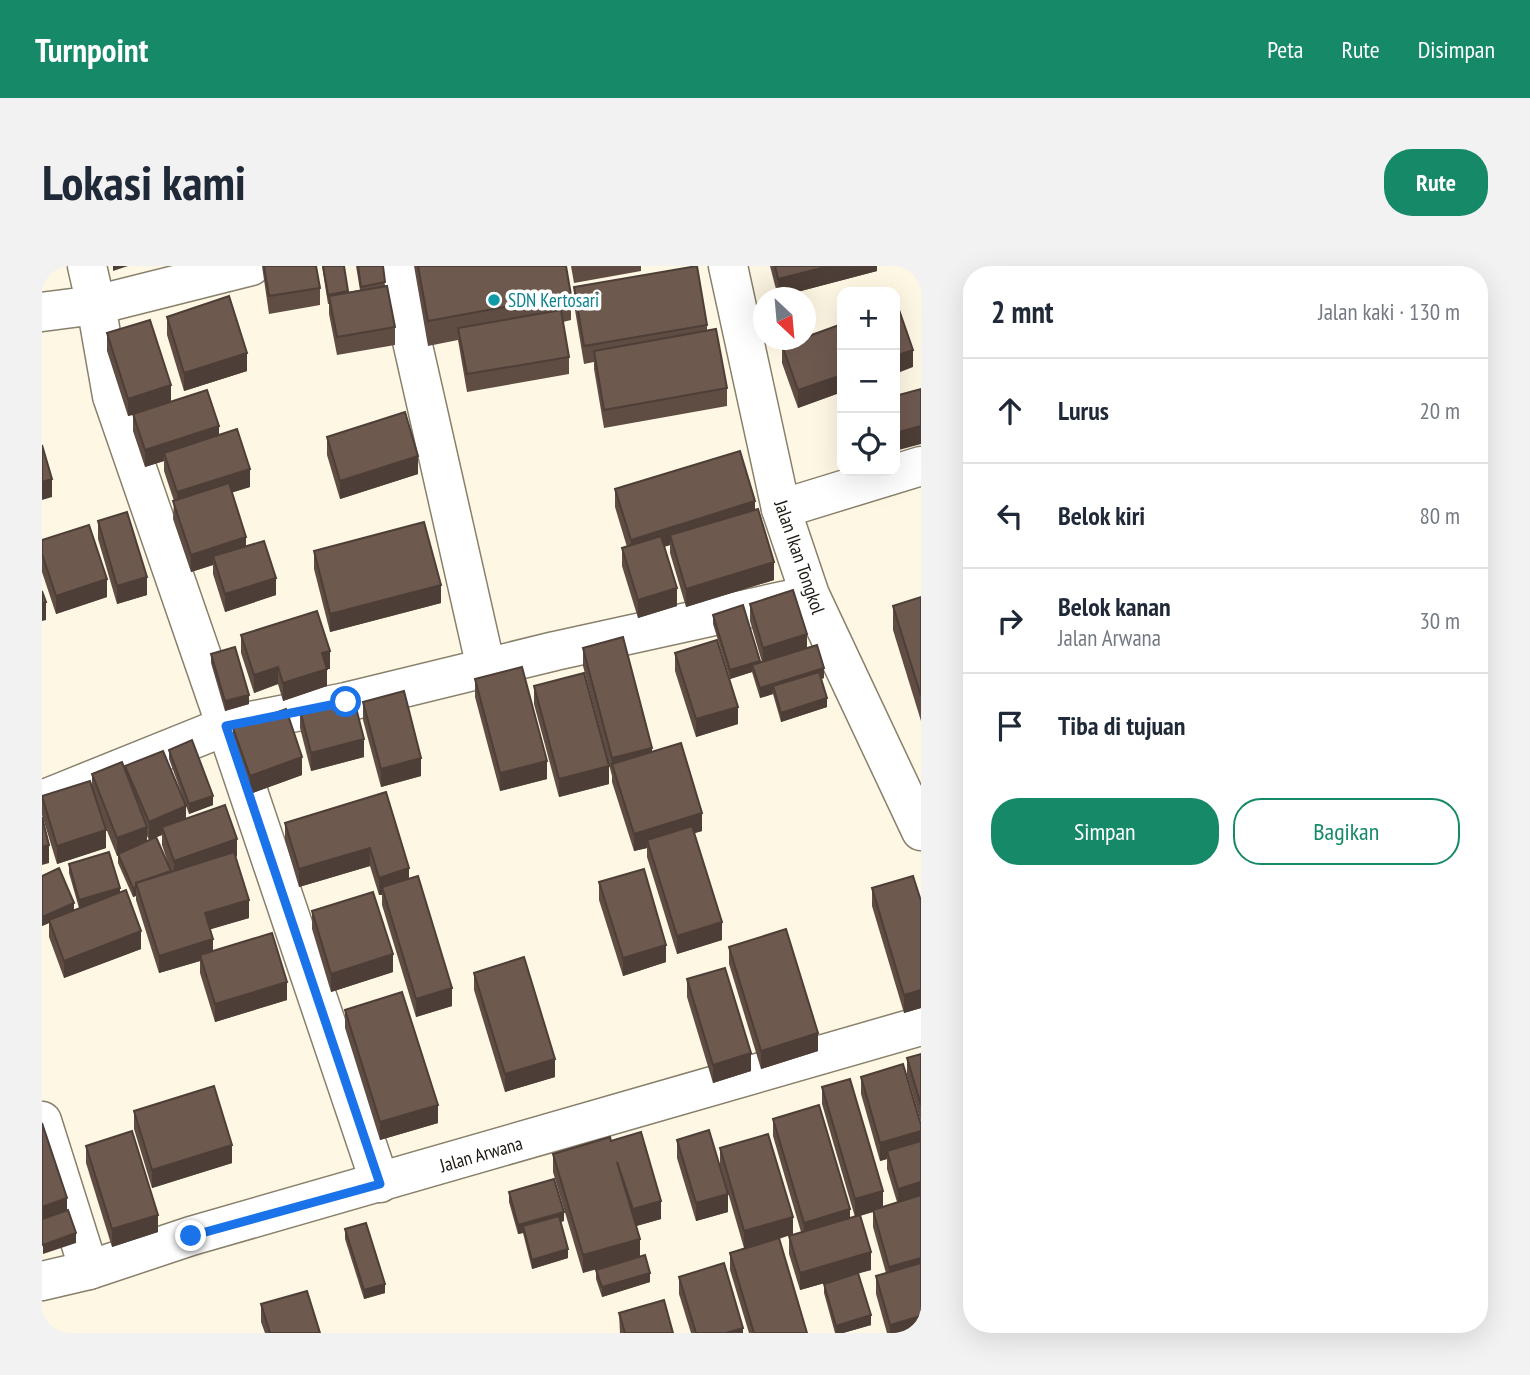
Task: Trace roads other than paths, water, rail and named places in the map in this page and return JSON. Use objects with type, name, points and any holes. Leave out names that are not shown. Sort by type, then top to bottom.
[{"type":"street","points":[[86,266],[96,305],[112,396],[380,1184]]},
{"type":"street","points":[[42,312],[96,305],[251,266]]},
{"type":"street","points":[[396,266],[485,668]]},
{"type":"street","name":"Jalan Ikan Tongkol","points":[[728,266],[782,509],[810,595],[921,831]]},
{"type":"street","points":[[782,509],[921,466]]},
{"type":"street","points":[[42,800],[226,726],[346,702],[810,595]]},
{"type":"street","name":"Jalan Arwana","points":[[42,1281],[89,1270],[191,1236],[380,1184],[921,1026]]},
{"type":"street","points":[[42,1121],[89,1270]]},
{"type":"place","name":"SDN Kertosari","points":[[494,300]]}]
